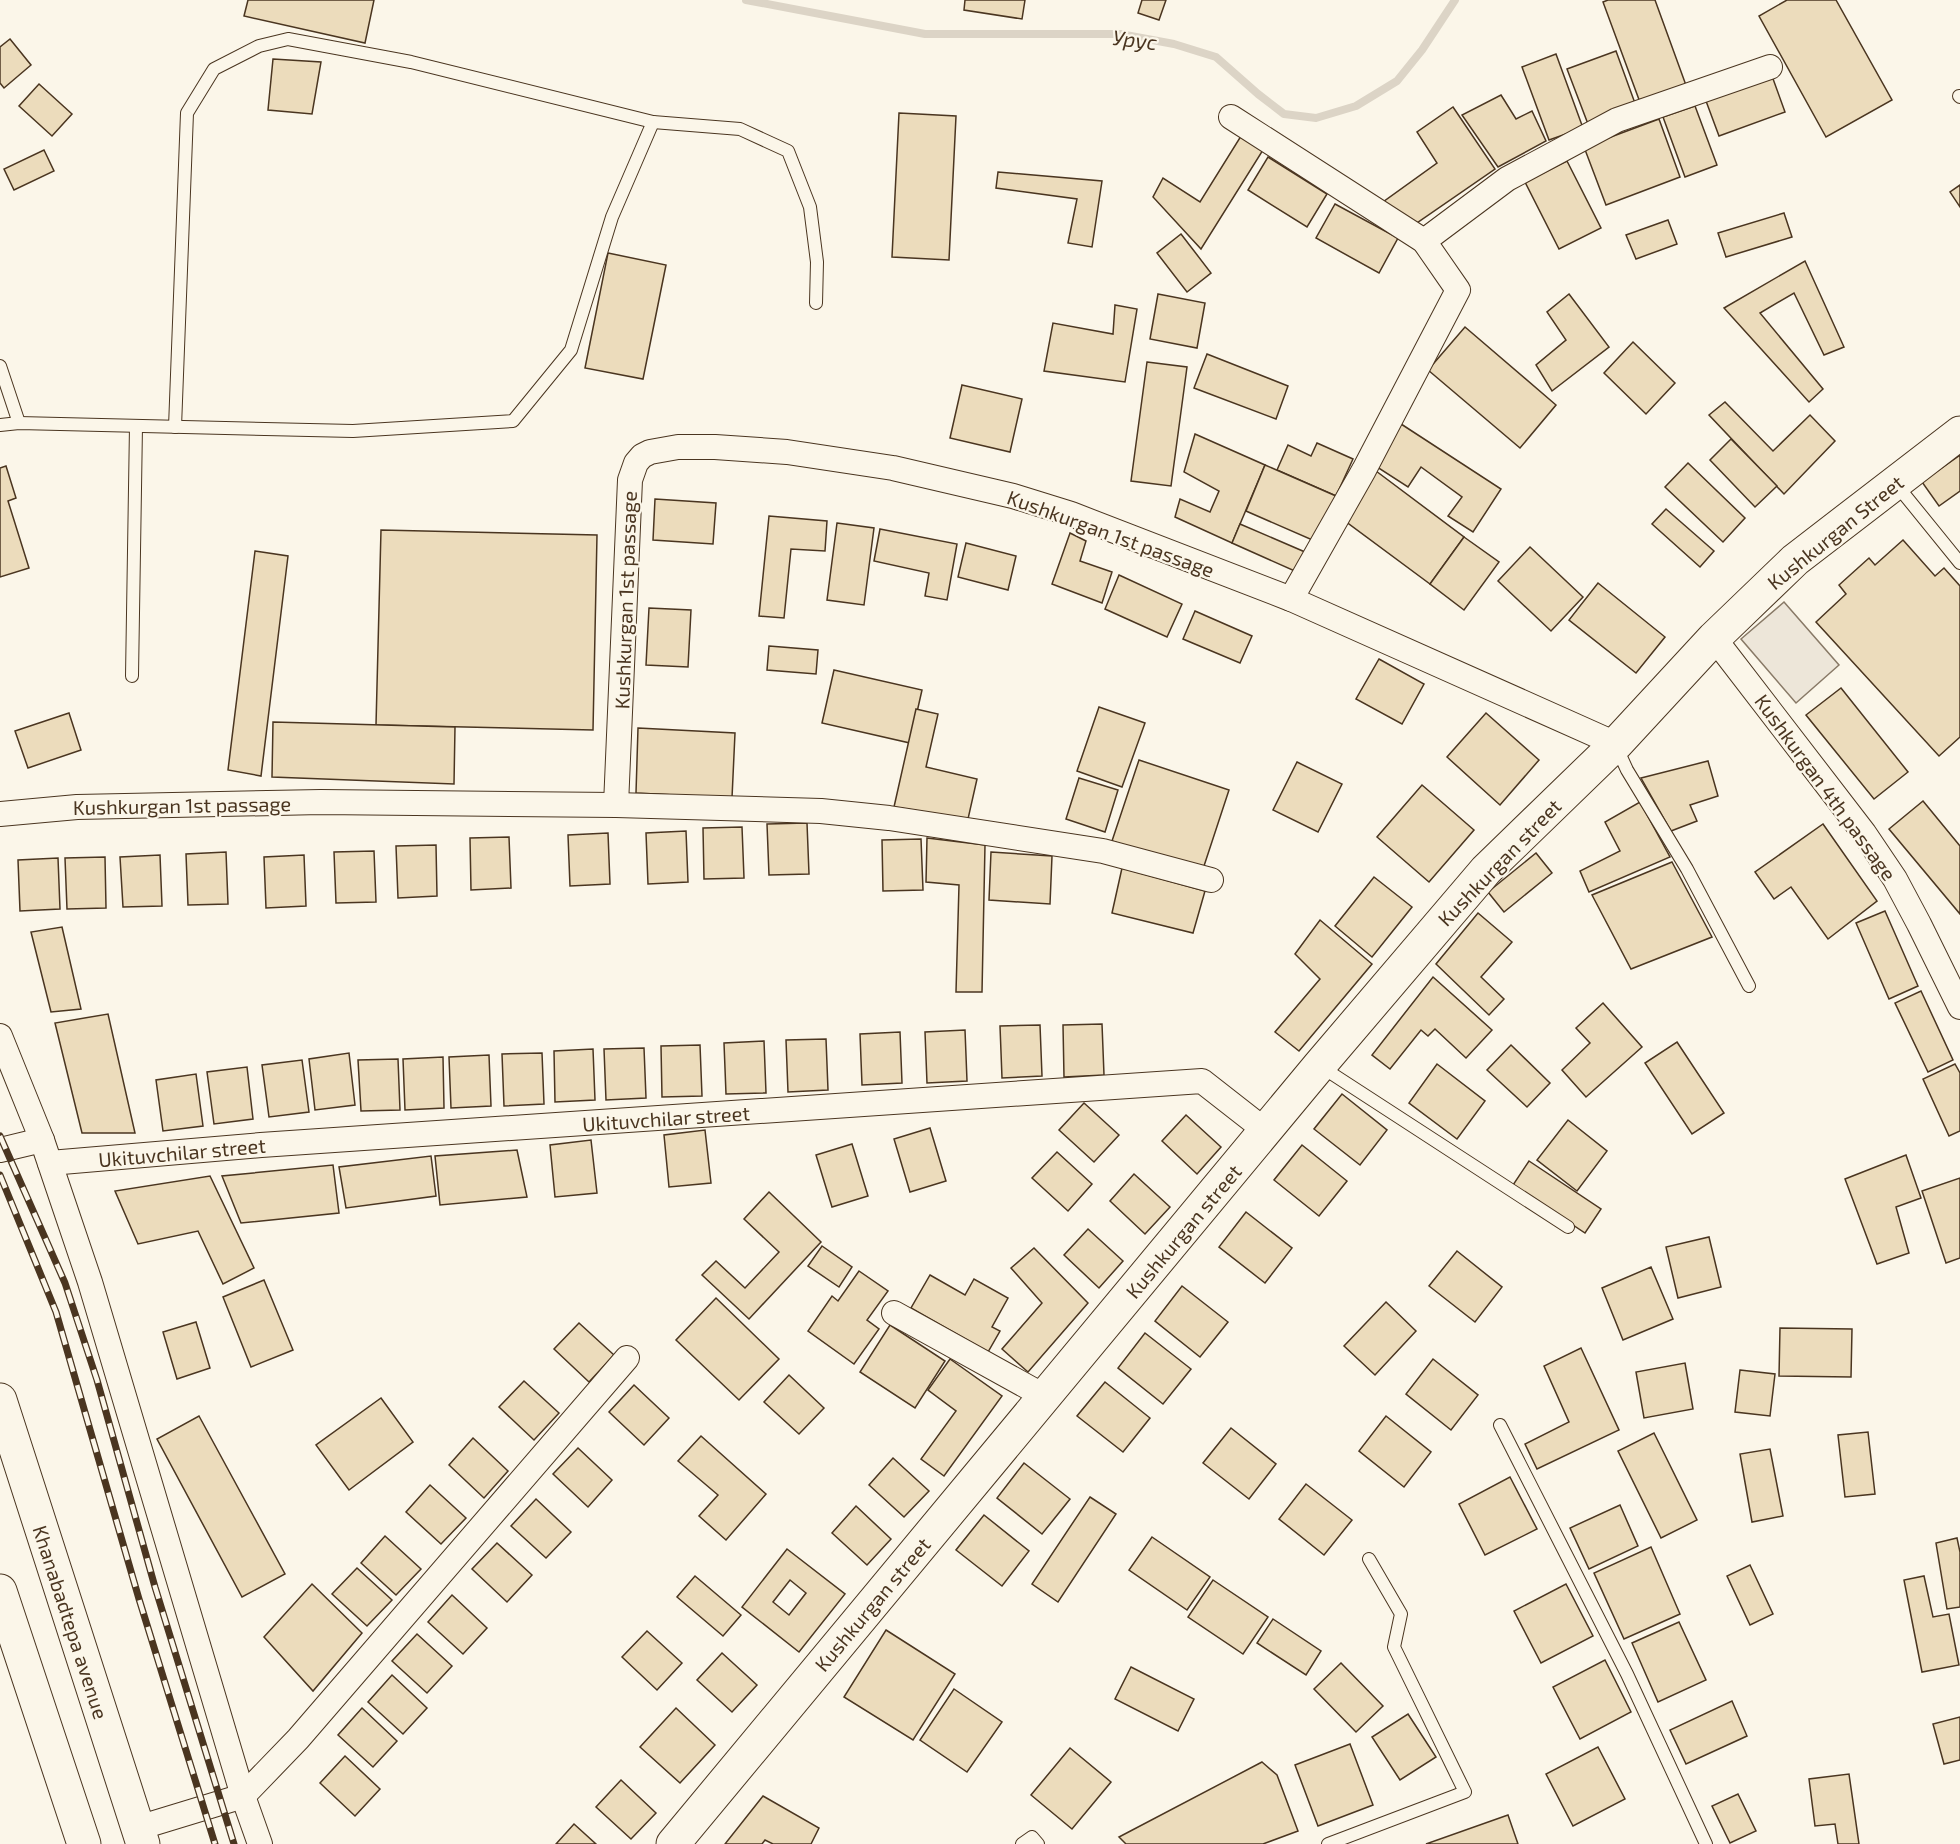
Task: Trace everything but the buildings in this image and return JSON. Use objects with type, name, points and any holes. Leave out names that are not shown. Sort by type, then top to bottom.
[{"type":"main road","name":"Kushkurgan Street","points":[[1714,638],[1795,560],[1960,432]]},
{"type":"main road","name":"Kushkurgan street","points":[[673,1844],[1044,1396],[1486,870],[1616,744],[1714,638]]},
{"type":"main road","name":"Khanabadtepa avenue","points":[[0,1400],[140,1836]]},
{"type":"main road","points":[[0,1591],[84,1844]]},
{"type":"street","points":[[1424,241],[1508,179],[1617,120],[1770,67]]},
{"type":"street","points":[[1231,117],[1424,241],[1458,290],[1364,470],[1291,599]]},
{"type":"street","name":"Kushkurgan 1st passage","points":[[616,805],[628,490],[632,470],[642,456],[650,452],[678,447],[752,449],[881,466],[954,481],[1071,514],[1291,599],[1616,744]]},
{"type":"street","name":"Kushkurgan 4th passage","points":[[1714,638],[1864,833],[1894,879],[1940,963],[1960,1006]]},
{"type":"street","name":"Kushkurgan 1st passage","points":[[0,814],[77,807],[333,802],[616,805],[820,812],[889,818],[1103,851],[1211,880]]},
{"type":"street","points":[[0,1036],[46,1152],[90,1282],[243,1796],[260,1844]]},
{"type":"street","name":"Ukituvchilar street","points":[[0,1150],[46,1152],[261,1145],[1202,1081],[1266,1131]]},
{"type":"street","points":[[894,1313],[1044,1396]]},
{"type":"street","points":[[140,1836],[243,1796],[298,1739],[627,1358]]},
{"type":"lane","points":[[175,427],[187,113],[214,69],[259,46],[288,39],[411,62],[653,122],[740,129],[788,151],[810,207],[817,262],[816,303]]},
{"type":"lane","points":[[0,425],[19,423],[353,431],[513,421],[571,350],[612,217],[653,122]]},
{"type":"lane","points":[[0,366],[19,423]]},
{"type":"lane","points":[[132,676],[136,426]]},
{"type":"lane","points":[[1894,482],[1960,563]]},
{"type":"lane","points":[[1616,744],[1627,770],[1687,869],[1749,986]]},
{"type":"lane","points":[[1320,1066],[1568,1227]]},
{"type":"lane","points":[[1500,1425],[1627,1674],[1706,1844]]},
{"type":"lane","points":[[1328,1844],[1465,1792],[1394,1647],[1401,1614],[1369,1559]]},
{"type":"lane","points":[[1022,1844],[1032,1837],[1038,1844]]},
{"type":"shaded area","points":[[1784,602],[1839,665],[1796,703],[1741,639]]},
{"type":"waterway","name":"Урус","points":[[746,0],[925,34],[1120,34],[1174,44],[1216,57],[1284,114],[1316,118],[1356,106],[1397,81],[1422,50],[1455,0]]},
{"type":"railway","points":[[0,1136],[65,1283],[97,1380],[155,1587],[234,1844]]},
{"type":"railway","points":[[0,1175],[56,1312],[139,1599],[215,1844]]}]
